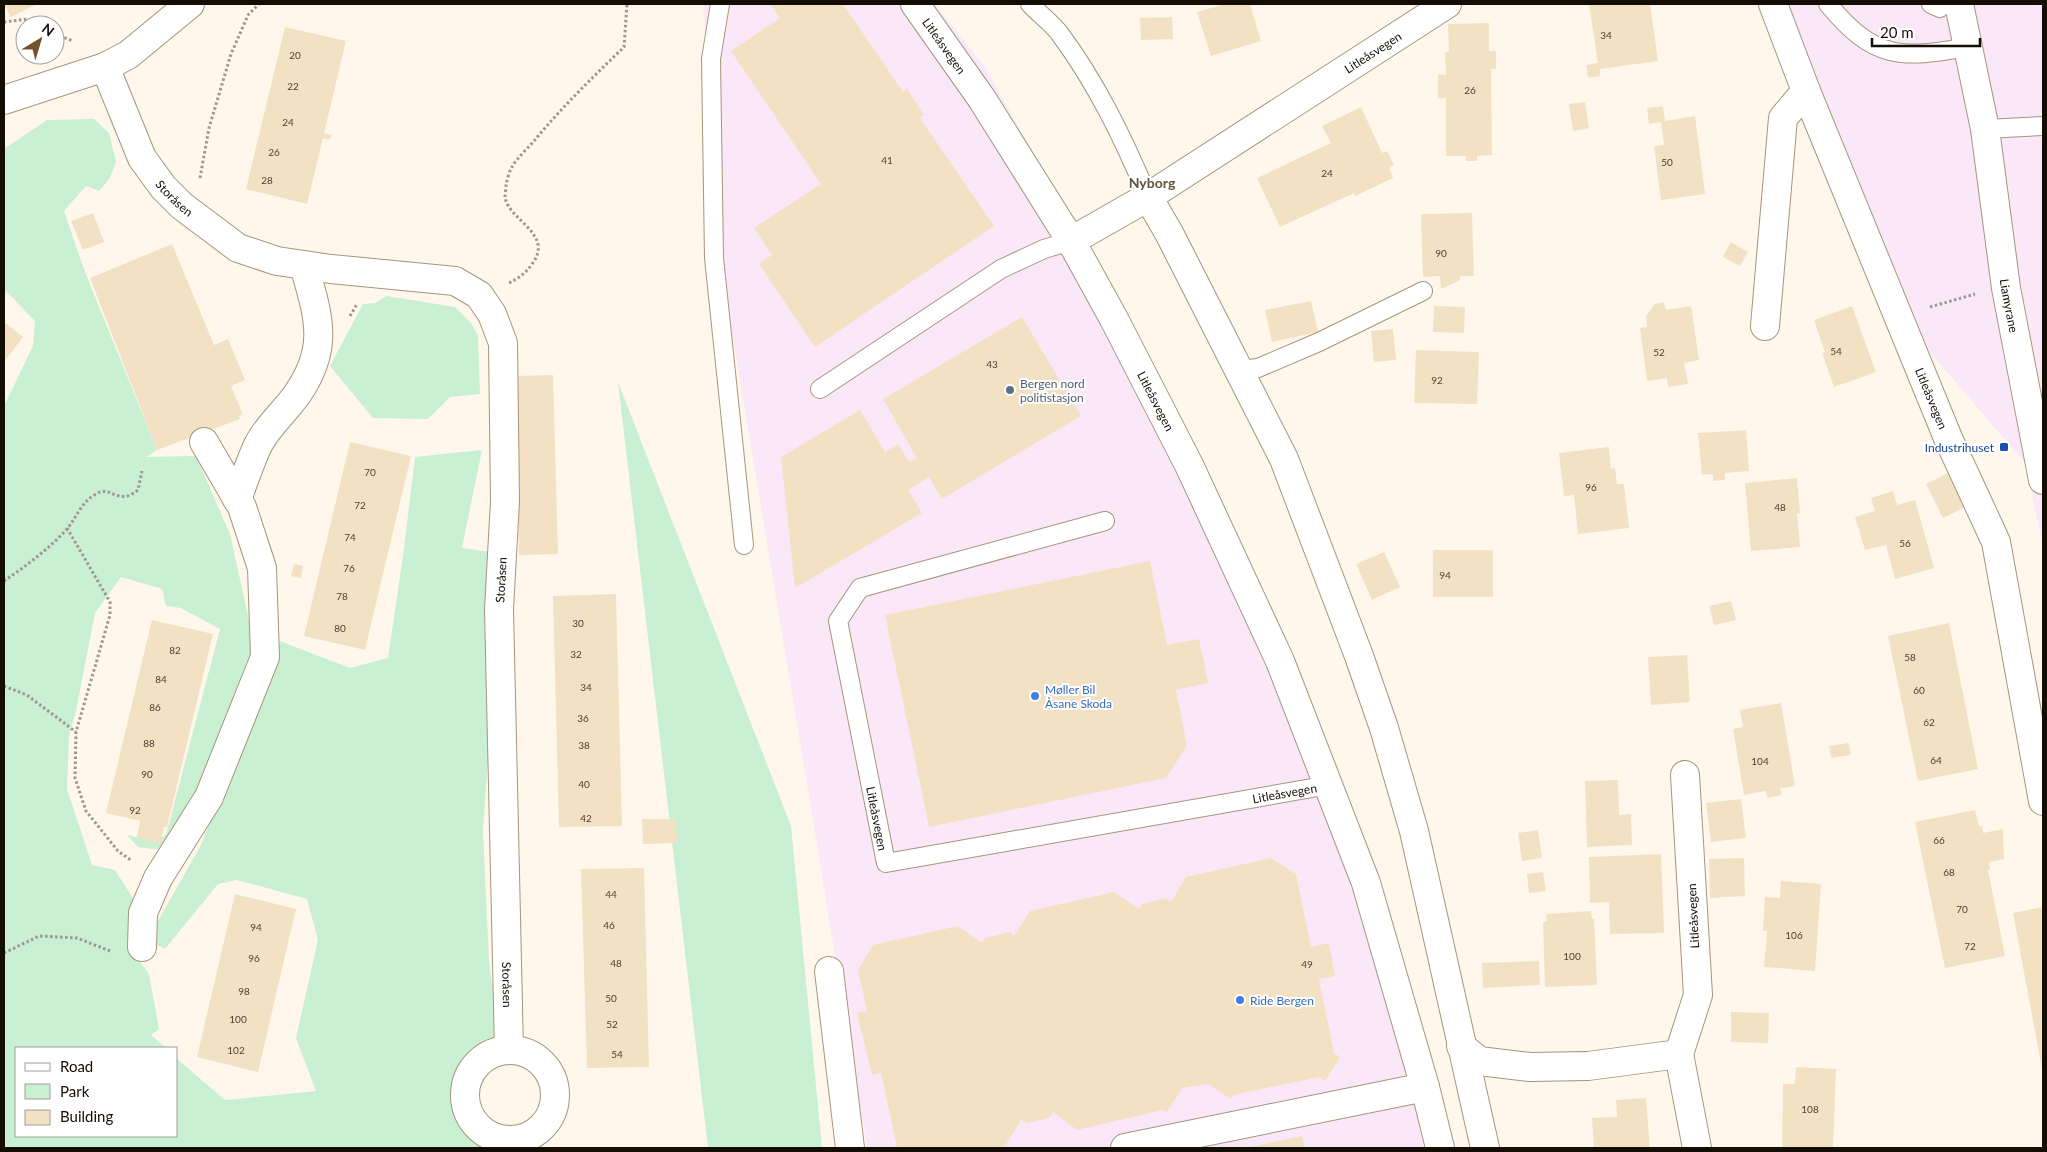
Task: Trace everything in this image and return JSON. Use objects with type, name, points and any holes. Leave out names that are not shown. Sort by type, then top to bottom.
[{"type":"street","points":[[4,100],[105,67],[128,55],[190,4]]},
{"type":"street","name":"Litleåsvegen","points":[[915,4],[982,99],[1071,241],[1114,319],[1193,474],[1280,661],[1366,883],[1425,1087],[1440,1148]]},
{"type":"street","name":"Litleåsvegen","points":[[1071,241],[1148,197],[1447,4]]},
{"type":"street","name":"Litleåsvegen","points":[[1773,4],[1806,91],[1948,438],[1996,542],[2043,801]]},
{"type":"street","name":"Liamyrane","points":[[1959,4],[1985,129],[2006,288],[2043,480]]},
{"type":"street","name":"Storåsen","points":[[105,67],[142,158],[163,187],[182,206],[238,248],[277,261],[455,281],[479,296],[492,314],[504,343],[505,501],[499,609],[509,1050]]},
{"type":"street","points":[[1765,326],[1783,118],[1806,91]]},
{"type":"street","points":[[1148,197],[1169,233],[1284,459],[1359,656],[1384,728],[1414,831],[1485,1148]]},
{"type":"street","points":[[237,499],[258,444],[276,418],[298,394],[316,358],[319,320],[304,265]]},
{"type":"street","points":[[142,947],[143,913],[158,878],[209,797],[265,657],[262,568],[242,507],[204,442]]},
{"type":"street","name":"Litleåsvegen","points":[[1678,1054],[1698,995],[1685,775]]},
{"type":"street","points":[[829,971],[850,1148]]},
{"type":"street","points":[[1461,1046],[1479,1061],[1530,1067],[1588,1066],[1678,1054],[1697,1148]]},
{"type":"street","points":[[509,1050],[524,1052],[537,1059],[547,1069],[553,1082],[555,1097],[552,1111],[537,1141],[505,1140],[490,1135],[478,1126],[469,1114],[465,1100],[466,1085],[471,1071],[494,1052],[509,1050]]},
{"type":"street","points":[[1126,1148],[1425,1087]]},
{"type":"lane","points":[[720,4],[711,60],[714,258],[744,545]]},
{"type":"lane","points":[[1828,4],[1856,34],[1887,52],[1912,55],[1968,47]]},
{"type":"lane","points":[[1931,4],[1940,8],[1944,4]]},
{"type":"lane","points":[[1031,5],[1059,33],[1092,81],[1121,134],[1148,197]]},
{"type":"lane","points":[[1985,129],[2043,126]]},
{"type":"lane","points":[[820,389],[1001,269],[1044,249],[1071,241]]},
{"type":"lane","points":[[1239,370],[1258,368],[1320,342],[1423,291]]},
{"type":"lane","name":"Litleåsvegen","points":[[1105,522],[860,588],[838,621],[886,863],[1329,785]]},
{"type":"path","points":[[182,206],[199,187],[209,128],[231,54],[248,15],[259,4]]},
{"type":"path","points":[[479,296],[517,279],[527,271],[538,256],[538,244],[532,230],[526,222],[514,213],[505,198],[506,184],[512,167],[558,112],[624,47],[627,4]]},
{"type":"path","points":[[1899,315],[1976,294]]},
{"type":"path","points":[[4,581],[56,540],[68,528],[85,501],[97,492],[105,491],[124,498],[131,496],[138,490],[142,471]]},
{"type":"path","points":[[68,528],[110,602],[110,615],[76,732],[75,778],[86,811],[118,851],[158,878]]},
{"type":"path","points":[[4,686],[27,695],[76,732]]},
{"type":"path","points":[[4,952],[39,936],[77,938],[122,956],[142,947]]},
{"type":"shaded area","points":[[703,4],[935,4],[987,70],[1210,476],[1389,945],[1423,1148],[867,1148],[722,272]]},
{"type":"shaded area","points":[[1787,4],[2043,4],[2043,546],[2025,463],[1928,350]]},
{"type":"green space","points":[[94,119],[109,133],[116,162],[110,178],[99,191],[86,186],[64,211],[85,272],[157,450],[146,457],[196,456],[230,534],[254,643],[184,827],[161,850],[138,847],[127,835],[153,841],[166,835],[220,629],[181,608],[166,606],[162,589],[121,577],[95,613],[76,711],[69,736],[67,789],[92,865],[115,870],[134,900],[134,941],[138,959],[149,974],[159,1029],[151,1035],[165,1047],[15,1047],[15,1137],[178,1137],[178,1060],[225,1100],[316,1091],[296,1038],[318,940],[307,899],[237,880],[218,884],[165,949],[157,945],[153,939],[154,928],[201,845],[280,641],[350,668],[388,658],[415,457],[482,450],[462,548],[492,552],[491,715],[483,831],[489,961],[499,1041],[460,1071],[453,1113],[485,1148],[4,1148],[4,406],[33,346],[35,321],[4,289],[4,149],[47,120]]},
{"type":"green space","points":[[386,296],[455,307],[471,323],[478,336],[480,394],[450,397],[428,419],[373,418],[330,366],[363,304],[376,303]]},
{"type":"green space","points":[[618,382],[791,826],[822,1148],[708,1148]]},
{"type":"building","points":[[4,4],[37,4],[15,15],[11,17]]},
{"type":"building","points":[[770,4],[843,4],[903,92],[907,89],[924,115],[920,118],[994,226],[815,347],[759,264],[772,255],[754,228],[821,184],[731,51],[780,18]]},
{"type":"building","points":[[1225,4],[1250,4],[1261,41],[1211,56],[1197,12]]},
{"type":"building","points":[[1589,4],[1650,4],[1658,61],[1600,69],[1600,76],[1588,78],[1586,65],[1598,63]]},
{"type":"building","points":[[1172,17],[1173,39],[1141,40],[1140,18]]},
{"type":"building","points":[[1489,23],[1489,51],[1496,51],[1496,69],[1491,69],[1492,155],[1477,156],[1477,161],[1466,161],[1466,156],[1446,156],[1446,98],[1438,98],[1438,74],[1446,75],[1445,52],[1449,51],[1448,24]]},
{"type":"building","points":[[285,27],[346,41],[324,133],[332,135],[330,140],[323,138],[307,204],[246,189]]},
{"type":"building","points":[[1585,102],[1589,128],[1573,131],[1569,104]]},
{"type":"building","points":[[1663,106],[1665,121],[1695,116],[1705,194],[1661,200],[1654,146],[1664,145],[1661,122],[1649,124],[1647,108]]},
{"type":"building","points":[[1361,107],[1382,153],[1387,151],[1394,165],[1389,168],[1393,178],[1355,196],[1354,193],[1280,227],[1257,178],[1331,143],[1322,126]]},
{"type":"building","points":[[93,213],[104,242],[83,250],[71,221]]},
{"type":"building","points":[[1472,213],[1474,276],[1460,276],[1460,280],[1441,289],[1440,276],[1423,277],[1421,214]]},
{"type":"building","points":[[1731,242],[1748,252],[1740,266],[1723,257]]},
{"type":"building","points":[[172,244],[214,345],[228,339],[245,380],[231,386],[243,415],[239,416],[240,419],[157,450],[90,278]]},
{"type":"building","points":[[1311,301],[1318,332],[1272,342],[1265,310]]},
{"type":"building","points":[[1664,302],[1666,310],[1691,306],[1699,360],[1684,363],[1688,384],[1668,387],[1667,378],[1647,381],[1640,328],[1647,327],[1646,316],[1655,304]]},
{"type":"building","points":[[1434,306],[1465,307],[1464,333],[1433,332]]},
{"type":"building","points":[[1852,306],[1876,372],[1834,387],[1822,353],[1825,352],[1814,320]]},
{"type":"building","points":[[1022,317],[1081,416],[942,499],[929,477],[908,490],[922,513],[795,588],[781,457],[860,410],[885,452],[898,444],[909,462],[917,458],[883,399]]},
{"type":"building","points":[[4,322],[23,337],[4,362]]},
{"type":"building","points":[[1393,329],[1396,360],[1374,362],[1371,331]]},
{"type":"building","points":[[1416,350],[1479,352],[1477,404],[1414,403]]},
{"type":"building","points":[[553,375],[558,554],[519,555],[515,376]]},
{"type":"building","points":[[1746,430],[1749,471],[1725,473],[1725,480],[1713,481],[1713,474],[1702,475],[1698,433]]},
{"type":"building","points":[[350,442],[411,456],[365,650],[304,636]]},
{"type":"building","points":[[1609,447],[1611,469],[1615,468],[1617,484],[1624,484],[1629,528],[1578,534],[1574,495],[1564,496],[1559,453]]},
{"type":"building","points":[[1948,473],[1950,477],[1953,476],[1965,507],[1943,518],[1926,484]]},
{"type":"building","points":[[1797,478],[1800,513],[1797,514],[1800,547],[1751,551],[1745,483]]},
{"type":"building","points":[[1893,491],[1897,505],[1915,500],[1934,568],[1895,579],[1886,545],[1865,550],[1855,517],[1875,511],[1871,498]]},
{"type":"building","points":[[1433,550],[1493,550],[1493,597],[1433,597]]},
{"type":"building","points":[[1384,552],[1400,587],[1372,600],[1356,564]]},
{"type":"building","points":[[1150,561],[1167,645],[1199,639],[1208,683],[1176,690],[1187,746],[1166,778],[929,827],[885,615]]},
{"type":"building","points":[[294,564],[303,566],[301,578],[291,576]]},
{"type":"building","points":[[616,594],[622,826],[559,827],[553,596]]},
{"type":"building","points":[[1731,601],[1736,620],[1714,625],[1709,606]]},
{"type":"building","points":[[152,620],[213,634],[167,827],[164,827],[160,844],[137,837],[140,821],[106,813]]},
{"type":"building","points":[[1949,623],[1978,769],[1918,781],[1888,636]]},
{"type":"building","points":[[1687,655],[1690,702],[1651,705],[1648,657]]},
{"type":"building","points":[[1781,703],[1795,786],[1780,788],[1782,795],[1767,798],[1766,791],[1744,795],[1733,729],[1743,727],[1740,710]]},
{"type":"building","points":[[1849,743],[1851,755],[1831,758],[1829,746]]},
{"type":"building","points":[[1618,780],[1619,815],[1631,814],[1632,845],[1587,847],[1585,781]]},
{"type":"building","points":[[1741,799],[1746,838],[1711,842],[1706,803]]},
{"type":"building","points":[[1975,810],[1983,833],[2003,829],[2004,859],[1989,862],[1990,870],[1988,870],[2005,956],[1945,968],[1915,822]]},
{"type":"building","points":[[642,819],[676,819],[677,843],[643,844]]},
{"type":"building","points":[[1538,830],[1542,858],[1522,861],[1518,833]]},
{"type":"building","points":[[1661,854],[1664,933],[1610,934],[1609,902],[1590,903],[1589,857]]},
{"type":"building","points":[[1271,858],[1296,874],[1311,947],[1329,943],[1335,976],[1319,979],[1334,1053],[1340,1057],[1325,1081],[1319,1077],[1233,1095],[1231,1099],[1208,1084],[1182,1088],[1167,1112],[1163,1110],[1077,1130],[1053,1112],[1049,1118],[1027,1123],[1021,1120],[1005,1146],[993,1148],[897,1148],[881,1073],[872,1075],[857,1013],[867,1011],[858,970],[873,945],[958,926],[982,943],[985,938],[1010,932],[1014,936],[1030,911],[1114,892],[1139,909],[1142,904],[1166,898],[1171,902],[1186,877]]},
{"type":"building","points":[[1744,858],[1745,896],[1710,898],[1709,859]]},
{"type":"building","points":[[644,868],[649,1067],[587,1068],[581,869]]},
{"type":"building","points":[[1543,872],[1546,891],[1529,893],[1527,874]]},
{"type":"building","points":[[1781,881],[1821,884],[1815,971],[1764,967],[1767,931],[1763,931],[1765,897],[1780,898]]},
{"type":"building","points":[[235,894],[296,909],[258,1072],[197,1057]]},
{"type":"building","points":[[2043,907],[2043,1069],[2042,1069],[2013,913]]},
{"type":"building","points":[[1591,911],[1592,919],[1594,919],[1597,985],[1545,987],[1543,922],[1547,921],[1546,914]]},
{"type":"building","points":[[1539,961],[1540,985],[1483,988],[1482,963]]},
{"type":"building","points":[[1731,1012],[1769,1013],[1768,1043],[1731,1042]]},
{"type":"building","points":[[1796,1067],[1836,1069],[1833,1148],[1782,1148],[1783,1084],[1795,1084]]},
{"type":"building","points":[[1646,1098],[1650,1148],[1594,1148],[1592,1118],[1617,1117],[1616,1100]]},
{"type":"building","points":[[1302,1136],[1305,1148],[1250,1148],[1250,1147]]},
{"type":"place","name":"Bergen nord politistasjon","points":[[1010,390]]},
{"type":"place","name":"Industrihuset","points":[[2004,447]]},
{"type":"place","name":"Møller Bil Åsane Skoda","points":[[1035,696]]},
{"type":"place","name":"Ride Bergen","points":[[1240,1000]]},
{"type":"district","name":"Nyborg","points":[[1152,182]]}]
